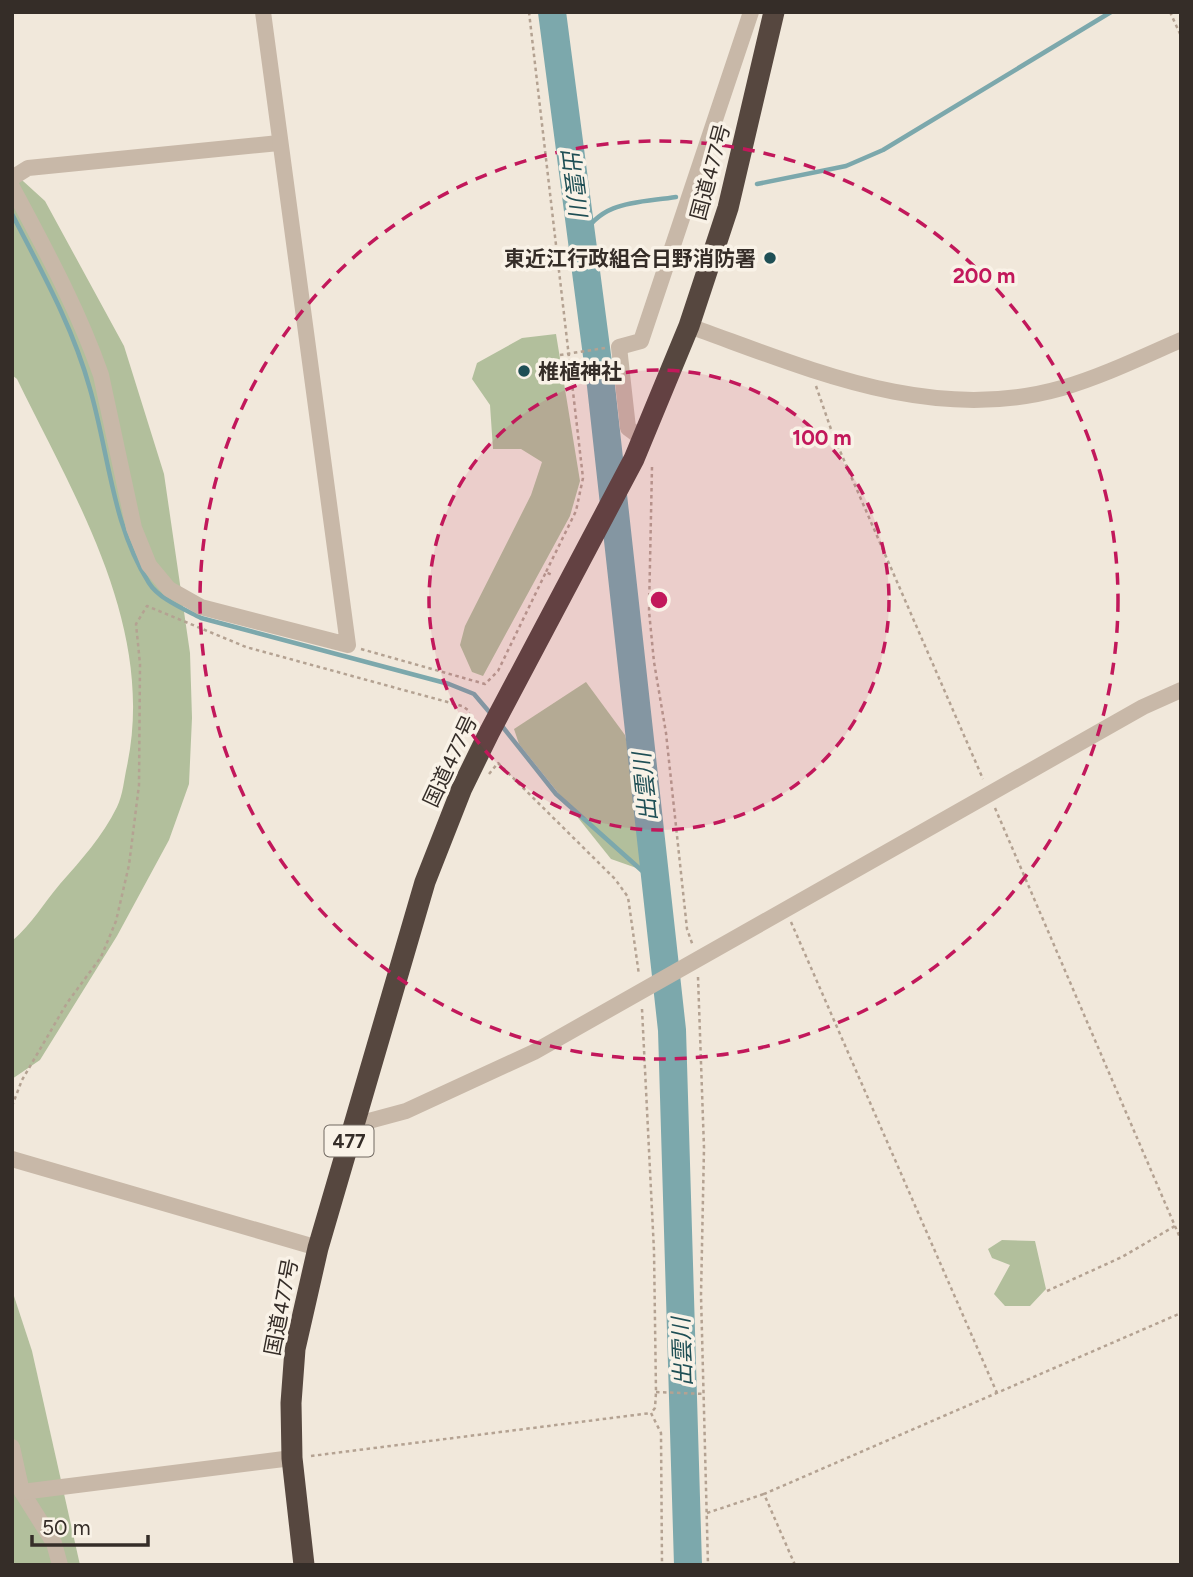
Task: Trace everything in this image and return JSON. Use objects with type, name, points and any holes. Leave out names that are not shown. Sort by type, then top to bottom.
[{"type":"highway","name":"国道477号","points":[[304,1565],[292,1458],[290,1404],[295,1349],[318,1248],[425,882],[472,767],[480,730],[504,706],[571,583],[635,459],[690,326],[728,208],[774,12]]},
{"type":"street","points":[[12,187],[71,298],[93,351],[101,375],[134,528],[149,565],[169,589],[201,607],[348,645],[263,12]]},
{"type":"street","points":[[643,439],[628,428],[619,347],[641,341],[751,12]]},
{"type":"street","points":[[12,178],[28,168],[279,143]]},
{"type":"street","points":[[690,326],[812,369],[893,393],[954,401],[992,399],[1061,388],[1181,340]]},
{"type":"street","points":[[354,1125],[406,1111],[534,1052],[1143,706],[1181,690]]},
{"type":"street","points":[[12,1159],[318,1248]]},
{"type":"street","points":[[12,1447],[22,1492],[54,1543],[60,1565]]},
{"type":"street","points":[[22,1492],[292,1458]]},
{"type":"path","points":[[348,645],[485,684],[498,671],[576,511],[583,478],[571,352],[529,12]]},
{"type":"path","points":[[1170,12],[1181,36]]},
{"type":"path","points":[[560,355],[615,347]]},
{"type":"path","points":[[812,369],[833,435],[1181,1240]]},
{"type":"path","points":[[643,439],[652,468],[649,611],[653,662],[667,733],[687,929],[694,962],[704,1148],[701,1295],[706,1394],[708,1565]]},
{"type":"path","points":[[546,572],[571,583]]},
{"type":"path","points":[[12,1106],[22,1080],[61,1014],[101,957],[116,921],[129,865],[139,785],[140,664],[136,624],[147,606],[246,647],[462,706],[480,730]]},
{"type":"path","points":[[292,1458],[651,1413],[655,1408],[654,1251],[643,1018],[634,922],[628,897],[615,879],[498,763],[490,774],[472,767]]},
{"type":"path","points":[[786,909],[997,1393]]},
{"type":"path","points":[[1047,1291],[1122,1257],[1175,1226]]},
{"type":"path","points":[[707,1513],[764,1494],[1181,1313]]},
{"type":"path","points":[[656,1392],[706,1394]]},
{"type":"path","points":[[651,1413],[661,1433],[662,1565]]},
{"type":"path","points":[[764,1494],[794,1565]]},
{"type":"green space","points":[[12,171],[45,201],[124,346],[164,474],[190,653],[192,718],[189,784],[169,840],[117,936],[40,1060],[12,1079],[12,941],[91,847],[117,807],[127,766],[133,714],[130,664],[120,614],[105,565],[63,470],[17,379],[12,375]]},
{"type":"green space","points":[[556,334],[580,481],[570,516],[483,676],[472,672],[460,645],[465,626],[531,495],[542,462],[521,449],[493,449],[490,405],[472,379],[477,363],[522,338]]},
{"type":"green space","points":[[586,682],[625,735],[633,766],[645,871],[611,859],[519,744],[514,729]]},
{"type":"green space","points":[[1002,1240],[1035,1241],[1046,1289],[1030,1306],[1005,1306],[994,1294],[1010,1265],[992,1258],[988,1249]]},
{"type":"green space","points":[[12,1290],[32,1351],[80,1565],[12,1565]]},
{"type":"waterway","name":"出雲川","points":[[552,12],[601,386],[672,1030],[688,1565]]},
{"type":"waterway","points":[[757,184],[846,166],[883,150],[1111,12]]},
{"type":"waterway","points":[[700,193],[715,191]]},
{"type":"waterway","points":[[582,238],[599,216],[610,210],[676,197]]},
{"type":"waterway","points":[[12,214],[75,344],[96,414],[119,513],[137,561],[153,589],[172,603],[201,618],[449,684],[474,694],[491,714]]},
{"type":"waterway","points":[[502,726],[556,794],[658,885]]},
{"type":"place","name":"東近江行政組合日野消防署","points":[[770,258]]},
{"type":"place","name":"椎植神社","points":[[524,371]]}]
